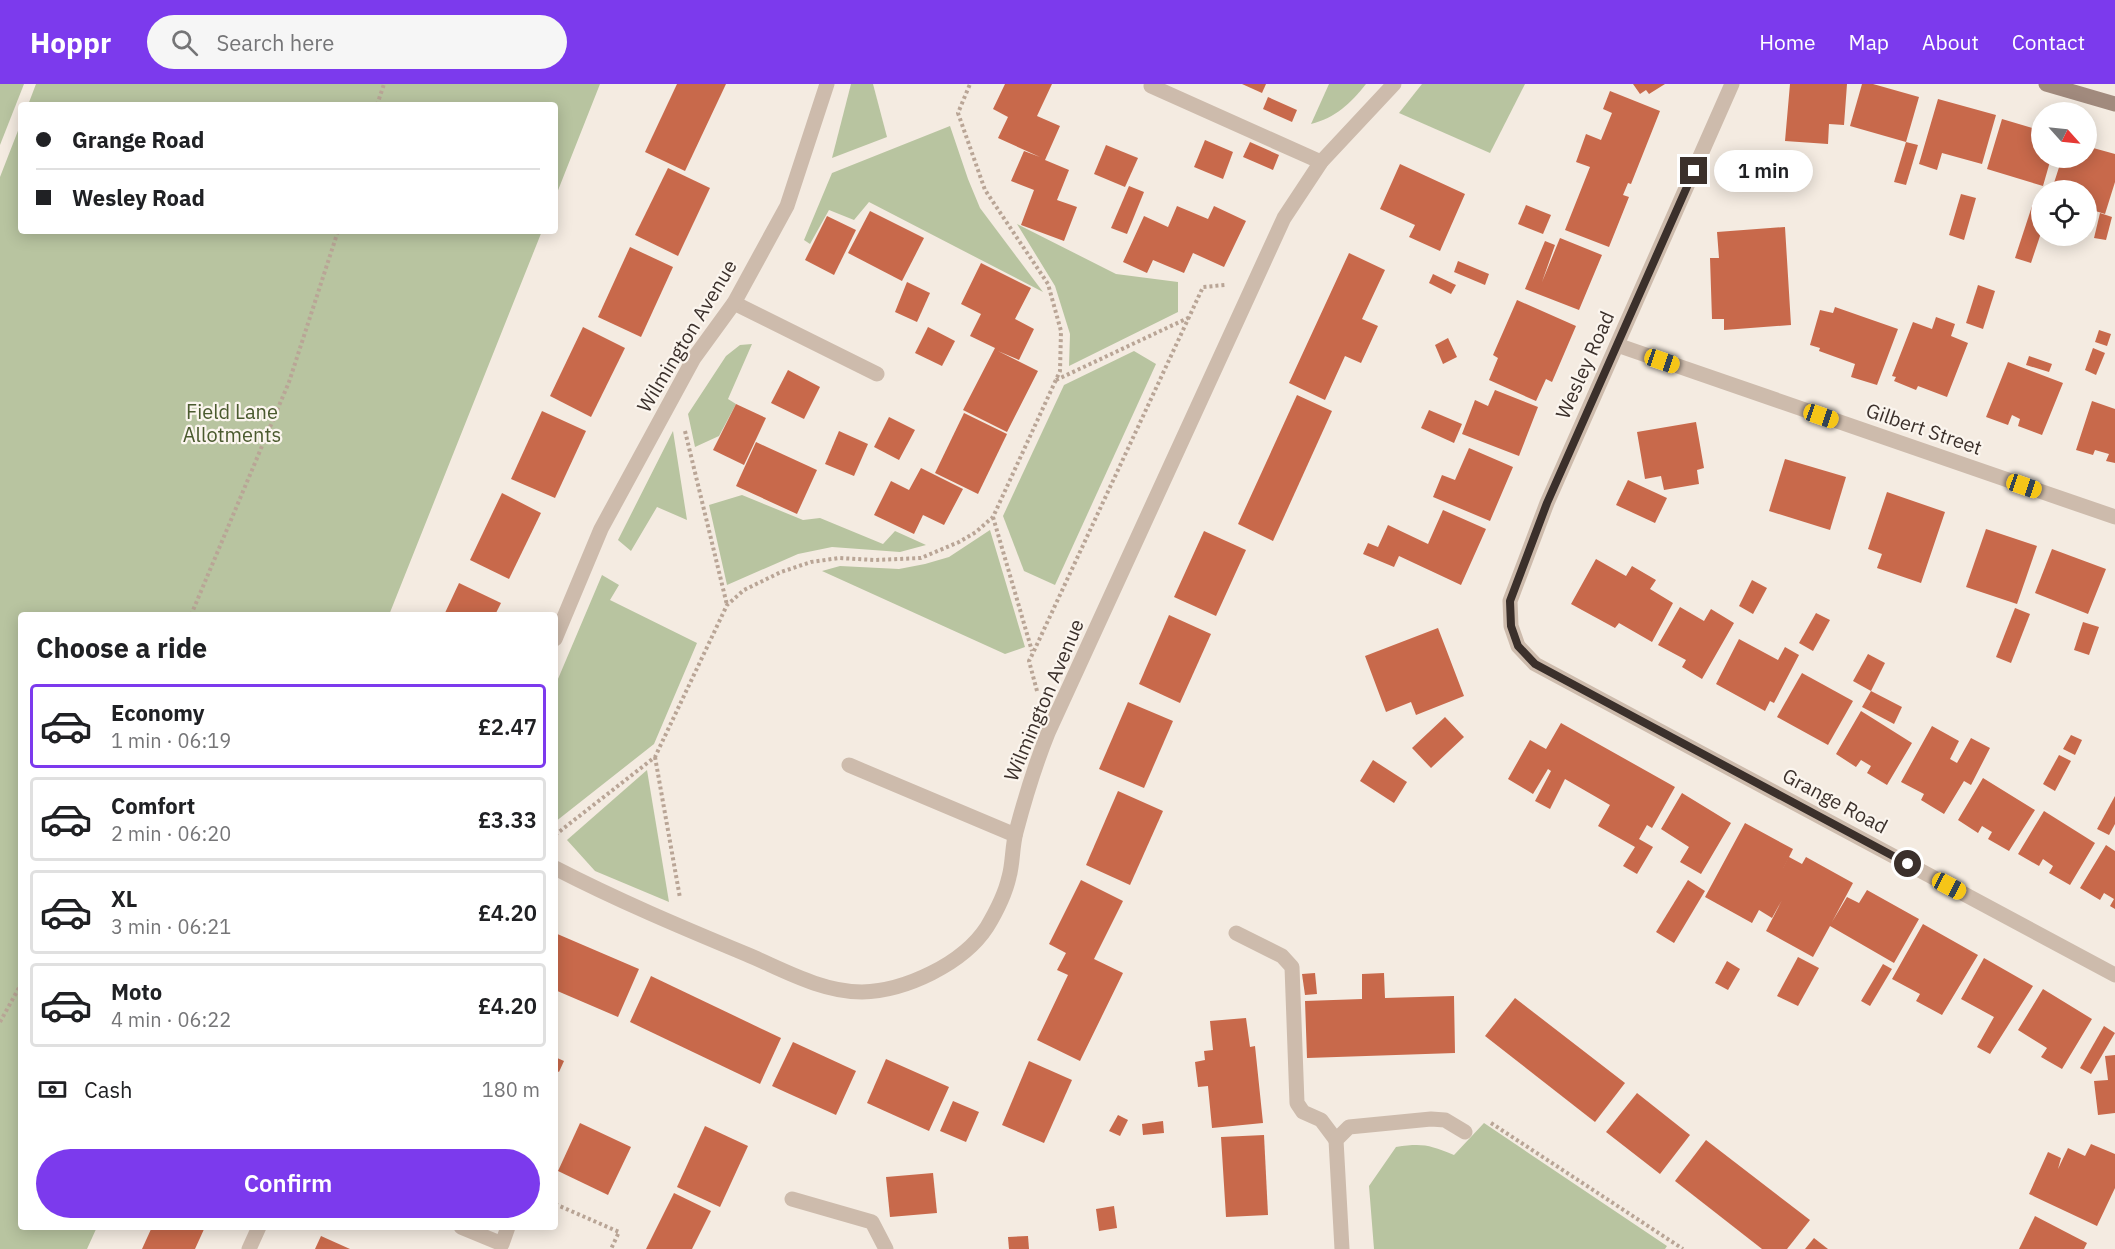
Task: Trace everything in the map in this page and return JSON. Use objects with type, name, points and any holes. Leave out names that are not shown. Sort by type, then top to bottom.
[{"type":"street","name":"Wilmington Avenue","points":[[558,632],[601,528],[694,358],[734,303],[787,206],[827,84]]},
{"type":"street","name":"Wilmington Avenue","points":[[558,870],[686,929],[825,987],[861,992],[897,987],[928,975],[958,958],[985,929],[999,904],[1009,877],[1015,835],[1034,769],[1048,733],[1284,218],[1321,162],[1395,84]]},
{"type":"street","name":"Wesley Road","points":[[1535,664],[1518,646],[1511,626],[1510,601],[1547,503],[1732,84]]},
{"type":"street","points":[[2046,84],[2115,104]]},
{"type":"street","points":[[1151,86],[1321,162]]},
{"type":"street","points":[[734,303],[877,374]]},
{"type":"street","name":"Gilbert Street","points":[[1617,345],[2115,517]]},
{"type":"street","name":"Grange Road","points":[[1535,664],[2115,975]]},
{"type":"street","points":[[849,765],[1015,835]]},
{"type":"street","points":[[1236,933],[1282,956],[1292,967],[1297,1103],[1303,1112],[1321,1120],[1336,1140],[1342,1249]]},
{"type":"street","points":[[1336,1140],[1349,1127],[1431,1119],[1444,1120],[1464,1132]]},
{"type":"street","points":[[792,1199],[872,1222],[886,1249]]},
{"type":"street","points":[[249,1249],[258,1230]]},
{"type":"street","points":[[468,1230],[502,1244],[507,1230]]},
{"type":"path","points":[[378,102],[384,84]]},
{"type":"path","points":[[558,833],[656,757],[727,605],[744,590],[811,562],[838,558],[874,560],[921,558],[959,542],[976,532],[993,517],[1060,371],[1061,331],[1048,284],[985,190],[957,113],[970,84]]},
{"type":"path","points":[[192,612],[289,382],[337,234]]},
{"type":"path","points":[[1048,733],[1029,661],[1203,287],[1253,284]]},
{"type":"path","points":[[1056,381],[1188,318]]},
{"type":"path","points":[[675,392],[727,605]]},
{"type":"path","points":[[993,517],[1033,653]]},
{"type":"path","points":[[656,757],[686,929]]},
{"type":"path","points":[[0,1022],[18,989]]},
{"type":"path","points":[[1487,1120],[1683,1249]]},
{"type":"path","points":[[558,1205],[619,1232],[611,1249]]},
{"type":"green space","points":[[0,84],[24,84],[0,145]]},
{"type":"green space","points":[[36,84],[600,84],[558,190],[558,102],[29,102]]},
{"type":"green space","points":[[851,84],[873,84],[887,137],[832,158]]},
{"type":"green space","points":[[1329,84],[1366,84],[1342,109],[1328,118],[1311,124]]},
{"type":"green space","points":[[1422,84],[1525,84],[1490,153],[1399,113]]},
{"type":"green space","points":[[950,126],[980,208],[1043,292],[869,202],[854,220],[829,210],[810,244],[804,240],[832,173]]},
{"type":"green space","name":"Field Lane Allotments","points":[[18,131],[18,234],[541,234],[390,612],[18,612],[18,1230],[96,1230],[87,1249],[0,1249],[0,177]]},
{"type":"green space","points":[[1017,224],[1116,274],[1178,282],[1178,312],[1069,366],[1070,334],[1055,286]]},
{"type":"green space","points":[[752,344],[728,399],[736,404],[719,436],[695,447],[688,414],[726,356],[740,345]]},
{"type":"green space","points":[[1134,351],[1156,364],[1055,585],[1024,571],[1003,516],[1064,385]]},
{"type":"green space","points":[[673,431],[687,520],[657,507],[631,551],[618,540]]},
{"type":"green space","points":[[742,495],[803,520],[820,518],[883,544],[895,531],[926,545],[900,552],[832,547],[798,554],[727,585],[709,505]]},
{"type":"green space","points":[[990,530],[1025,647],[1005,654],[822,571],[840,566],[899,569],[925,564],[949,557]]},
{"type":"green space","points":[[602,575],[619,585],[610,600],[697,643],[654,744],[558,820],[558,679]]},
{"type":"green space","points":[[647,770],[669,902],[595,871],[567,840]]},
{"type":"green space","points":[[1484,1123],[1667,1246],[1665,1249],[1374,1249],[1369,1186],[1396,1147],[1426,1146],[1454,1155]]},
{"type":"building","points":[[677,84],[726,84],[685,171],[645,152]]},
{"type":"building","points":[[1005,84],[1052,84],[1037,116],[1060,126],[1045,160],[1069,170],[1057,200],[1077,207],[1064,241],[1021,225],[1034,190],[1011,181],[1024,151],[1040,157],[998,138],[1008,117],[993,109]]},
{"type":"building","points":[[1242,84],[1266,84],[1262,93]]},
{"type":"building","points":[[1633,84],[1665,84],[1649,94],[1646,90],[1640,94]]},
{"type":"building","points":[[1790,84],[1847,84],[1844,125],[1829,124],[1828,144],[1785,141]]},
{"type":"building","points":[[1862,84],[1873,84],[1919,97],[1906,142],[1850,126]]},
{"type":"building","points":[[1610,91],[1660,111],[1631,184],[1628,183],[1623,195],[1629,197],[1609,247],[1565,230],[1590,167],[1576,162],[1586,134],[1601,140],[1612,113],[1603,109]]},
{"type":"building","points":[[1268,97],[1297,110],[1292,122],[1263,109]]},
{"type":"building","points":[[1938,99],[1996,115],[1982,164],[1942,153],[1937,170],[1919,164]]},
{"type":"building","points":[[2002,119],[2031,128],[2031,168],[2048,168],[2045,180],[2031,180],[2031,182],[1987,169]]},
{"type":"building","points":[[1205,140],[1233,152],[1223,179],[1194,167]]},
{"type":"building","points":[[1250,142],[1279,155],[1273,170],[1243,157]]},
{"type":"building","points":[[1906,142],[1918,145],[1906,185],[1894,182]]},
{"type":"building","points":[[1106,145],[1138,158],[1125,187],[1094,174]]},
{"type":"building","points":[[2097,149],[2115,154],[2115,182],[2105,214],[2097,211],[2097,180],[2055,180],[2059,168],[2097,168]]},
{"type":"building","points":[[1400,164],[1465,194],[1440,251],[1409,237],[1415,225],[1380,209]]},
{"type":"building","points":[[668,168],[710,188],[678,256],[635,235]]},
{"type":"building","points":[[1129,186],[1144,192],[1127,234],[1111,228]]},
{"type":"building","points":[[1961,194],[1976,198],[1964,240],[1949,235]]},
{"type":"building","points":[[1526,205],[1551,215],[1543,234],[1518,224]]},
{"type":"building","points":[[1177,206],[1208,219],[1214,206],[1246,221],[1224,267],[1193,253],[1184,273],[1153,260],[1147,273],[1123,262],[1144,216],[1168,227]]},
{"type":"building","points":[[2031,209],[2031,246],[2037,246],[2031,263],[2015,258]]},
{"type":"building","points":[[870,211],[924,238],[902,281],[848,253]]},
{"type":"building","points":[[2100,213],[2112,217],[2106,240],[2097,238]]},
{"type":"building","points":[[827,216],[856,230],[834,275],[805,260]]},
{"type":"building","points":[[1785,227],[1791,325],[1724,330],[1724,319],[1712,319],[1710,258],[1719,258],[1717,232]]},
{"type":"building","points":[[1560,238],[1602,255],[1579,310],[1525,289],[1545,241],[1555,245],[1542,282]]},
{"type":"building","points":[[630,247],[673,267],[641,337],[598,317]]},
{"type":"building","points":[[1349,253],[1385,270],[1362,319],[1378,326],[1361,363],[1345,356],[1325,400],[1289,383]]},
{"type":"building","points":[[1458,261],[1489,274],[1485,285],[1454,272]]},
{"type":"building","points":[[981,263],[1031,288],[1015,319],[1034,329],[1019,360],[998,351],[1038,371],[1007,432],[963,410],[995,348],[970,336],[981,314],[961,304]]},
{"type":"building","points":[[1433,274],[1456,285],[1451,294],[1429,283]]},
{"type":"building","points":[[907,282],[930,293],[917,322],[895,312]]},
{"type":"building","points":[[1978,285],[1995,291],[1983,329],[1966,323]]},
{"type":"building","points":[[1517,300],[1576,326],[1552,382],[1546,379],[1536,401],[1489,380],[1498,358],[1493,355]]},
{"type":"building","points":[[1835,307],[1898,329],[1877,385],[1851,377],[1855,364],[1819,351],[1820,348],[1810,345],[1820,310],[1833,313]]},
{"type":"building","points":[[1936,317],[1955,324],[1951,336],[1968,343],[1947,397],[1918,386],[1916,390],[1894,381],[1896,377],[1892,376],[1913,322],[1932,329]]},
{"type":"building","points":[[583,327],[625,348],[591,417],[550,396]]},
{"type":"building","points":[[928,327],[955,341],[942,366],[915,353]]},
{"type":"building","points":[[2099,330],[2111,334],[2107,346],[2095,342]]},
{"type":"building","points":[[1448,338],[1457,357],[1443,364],[1435,345]]},
{"type":"building","points":[[2093,348],[2105,353],[2096,375],[2085,370]]},
{"type":"building","points":[[2029,356],[2052,364],[2049,372],[2026,365]]},
{"type":"building","points":[[2008,362],[2063,383],[2042,435],[2018,426],[2020,419],[2012,415],[2008,425],[1986,417]]},
{"type":"building","points":[[788,370],[820,387],[804,419],[771,403]]},
{"type":"building","points":[[1495,390],[1538,407],[1519,456],[1462,434],[1475,400],[1488,406]]},
{"type":"building","points":[[1297,395],[1332,411],[1273,541],[1238,524]]},
{"type":"building","points":[[2092,401],[2115,409],[2115,463],[2106,461],[2109,454],[2095,450],[2093,455],[2076,450]]},
{"type":"building","points":[[736,404],[766,418],[744,465],[713,450]]},
{"type":"building","points":[[1429,410],[1462,424],[1454,443],[1421,428]]},
{"type":"building","points":[[542,411],[586,431],[555,498],[511,479]]},
{"type":"building","points":[[964,413],[1007,434],[978,494],[935,473]]},
{"type":"building","points":[[889,417],[915,430],[899,460],[874,447]]},
{"type":"building","points":[[1696,422],[1704,468],[1697,470],[1699,484],[1664,490],[1661,476],[1645,479],[1637,432]]},
{"type":"building","points":[[839,431],[868,444],[854,476],[825,464]]},
{"type":"building","points":[[756,442],[817,470],[797,514],[736,486]]},
{"type":"building","points":[[1469,448],[1513,467],[1490,521],[1433,497],[1442,475],[1455,480]]},
{"type":"building","points":[[1785,459],[1846,477],[1830,530],[1769,511]]},
{"type":"building","points":[[921,468],[963,489],[944,525],[923,515],[914,534],[874,515],[891,481],[909,490]]},
{"type":"building","points":[[1628,480],[1667,498],[1655,523],[1616,505]]},
{"type":"building","points":[[1887,492],[1945,512],[1921,583],[1877,568],[1882,554],[1868,549]]},
{"type":"building","points":[[502,493],[541,513],[509,579],[470,560]]},
{"type":"building","points":[[1443,510],[1486,529],[1461,585],[1399,556],[1394,567],[1363,554],[1368,543],[1378,547],[1388,525],[1428,544]]},
{"type":"building","points":[[1986,529],[2037,546],[2017,604],[1966,587]]},
{"type":"building","points":[[1204,531],[1246,550],[1216,616],[1174,597]]},
{"type":"building","points":[[2052,549],[2106,569],[2088,614],[2035,593]]},
{"type":"building","points":[[1596,559],[1626,576],[1632,566],[1656,580],[1650,589],[1673,603],[1652,642],[1619,623],[1615,628],[1571,604]]},
{"type":"building","points":[[1752,580],[1767,588],[1753,614],[1739,606]]},
{"type":"building","points":[[459,583],[501,603],[496,612],[445,612]]},
{"type":"building","points":[[1680,607],[1704,621],[1711,609],[1734,623],[1702,679],[1682,667],[1686,660],[1658,645]]},
{"type":"building","points":[[2015,608],[2030,614],[2011,663],[1996,657]]},
{"type":"building","points":[[1816,613],[1830,620],[1813,651],[1799,643]]},
{"type":"building","points":[[1169,615],[1211,634],[1180,703],[1139,684]]},
{"type":"building","points":[[2083,622],[2099,627],[2089,655],[2074,650]]},
{"type":"building","points":[[1438,628],[1464,696],[1416,715],[1411,702],[1386,712],[1365,656]]},
{"type":"building","points":[[1739,639],[1778,660],[1785,647],[1799,655],[1774,703],[1770,701],[1765,711],[1716,684]]},
{"type":"building","points":[[1868,654],[1885,663],[1871,691],[1853,681]]},
{"type":"building","points":[[1802,673],[1853,701],[1828,745],[1777,717]]},
{"type":"building","points":[[1871,691],[1902,707],[1894,724],[1862,707]]},
{"type":"building","points":[[1128,702],[1173,721],[1144,788],[1099,769]]},
{"type":"building","points":[[1861,711],[1912,743],[1887,785],[1867,773],[1871,766],[1861,760],[1856,767],[1836,754]]},
{"type":"building","points":[[1445,717],[1464,737],[1431,768],[1412,748]]},
{"type":"building","points":[[1561,723],[1675,787],[1652,828],[1647,825],[1639,839],[1653,847],[1637,874],[1623,866],[1635,847],[1598,826],[1610,805],[1565,779],[1550,809],[1535,801],[1551,771],[1548,769],[1533,794],[1508,779],[1530,740],[1546,749]]},
{"type":"building","points":[[1932,726],[1959,741],[1950,759],[1957,763],[1971,738],[1990,748],[1971,785],[1964,781],[1944,814],[1921,800],[1924,794],[1901,782]]},
{"type":"building","points":[[2071,735],[2082,740],[2075,755],[2063,749]]},
{"type":"building","points":[[2059,755],[2071,761],[2055,791],[2043,784]]},
{"type":"building","points":[[1373,760],[1407,782],[1394,803],[1360,781]]},
{"type":"building","points":[[1983,778],[2035,810],[2009,851],[1988,839],[1992,832],[1982,826],[1978,833],[1958,820]]},
{"type":"building","points":[[1118,791],[1163,811],[1130,885],[1086,865]]},
{"type":"building","points":[[1682,793],[1731,823],[1701,874],[1680,862],[1689,847],[1661,829]]},
{"type":"building","points":[[2115,796],[2115,824],[2109,835],[2097,829]]},
{"type":"building","points":[[2044,811],[2095,843],[2070,885],[2049,873],[2053,866],[2043,859],[2039,866],[2018,854]]},
{"type":"building","points":[[1745,823],[1793,849],[1789,857],[1802,864],[1806,857],[1853,883],[1832,922],[1847,897],[1859,903],[1867,890],[1919,919],[1894,963],[1830,926],[1813,957],[1766,931],[1782,900],[1772,918],[1759,910],[1752,923],[1705,897]]},
{"type":"building","points":[[2106,845],[2115,851],[2115,909],[2110,906],[2114,899],[2104,893],[2100,900],[2080,888]]},
{"type":"building","points":[[1081,880],[1123,901],[1094,959],[1123,973],[1080,1061],[1037,1040],[1068,975],[1057,970],[1066,953],[1049,944]]},
{"type":"building","points":[[1688,880],[1705,891],[1674,943],[1656,932]]},
{"type":"building","points":[[1923,924],[1978,955],[1942,1015],[1916,1001],[1920,994],[1892,979]]},
{"type":"building","points":[[558,934],[639,969],[618,1017],[558,991]]},
{"type":"building","points":[[1798,957],[1819,968],[1798,1006],[1777,996]]},
{"type":"building","points":[[1984,958],[2033,986],[1990,1054],[1977,1047],[1994,1017],[1961,999]]},
{"type":"building","points":[[1727,961],[1740,969],[1728,990],[1715,983]]},
{"type":"building","points":[[1883,964],[1892,969],[1870,1006],[1861,1001]]},
{"type":"building","points":[[1315,973],[1317,994],[1305,995],[1302,974]]},
{"type":"building","points":[[1384,973],[1385,998],[1454,996],[1455,1053],[1307,1058],[1305,1001],[1362,999],[1362,974]]},
{"type":"building","points":[[651,976],[781,1038],[760,1084],[630,1022]]},
{"type":"building","points":[[2043,989],[2092,1019],[2062,1069],[2041,1057],[2047,1048],[2018,1030]]},
{"type":"building","points":[[1515,998],[1625,1083],[1595,1122],[1485,1036]]},
{"type":"building","points":[[1246,1018],[1250,1047],[1255,1046],[1263,1123],[1212,1128],[1208,1086],[1198,1087],[1195,1062],[1205,1060],[1204,1051],[1213,1050],[1210,1021]]},
{"type":"building","points":[[2104,1026],[2115,1033],[2091,1074],[2080,1068]]},
{"type":"building","points":[[793,1042],[856,1071],[836,1115],[772,1086]]},
{"type":"building","points":[[2115,1055],[2115,1113],[2098,1115],[2094,1081],[2108,1080],[2105,1056]]},
{"type":"building","points":[[558,1058],[564,1061],[558,1072]]},
{"type":"building","points":[[886,1059],[949,1087],[929,1131],[867,1103]]},
{"type":"building","points":[[1029,1061],[1072,1080],[1044,1143],[1002,1125]]},
{"type":"building","points":[[1637,1093],[1690,1135],[1660,1174],[1606,1132]]},
{"type":"building","points":[[953,1101],[979,1112],[966,1142],[940,1131]]},
{"type":"building","points":[[1118,1115],[1128,1120],[1120,1136],[1109,1131]]},
{"type":"building","points":[[1163,1121],[1164,1133],[1143,1135],[1142,1124]]},
{"type":"building","points":[[580,1123],[631,1147],[608,1195],[558,1171]]},
{"type":"building","points":[[705,1126],[748,1146],[720,1207],[677,1187]]},
{"type":"building","points":[[1264,1135],[1268,1215],[1226,1217],[1221,1137]]},
{"type":"building","points":[[1706,1140],[1810,1220],[1787,1249],[1762,1249],[1675,1181]]},
{"type":"building","points":[[2091,1144],[2115,1154],[2115,1188],[2097,1226],[2029,1194],[2048,1152],[2061,1158],[2058,1169],[2068,1148],[2085,1156]]},
{"type":"building","points":[[933,1173],[937,1213],[890,1217],[886,1177]]},
{"type":"building","points":[[674,1193],[711,1211],[692,1249],[646,1249]]},
{"type":"building","points":[[1114,1206],[1117,1228],[1099,1231],[1096,1209]]},
{"type":"building","points":[[2035,1216],[2087,1243],[2084,1249],[2019,1249]]},
{"type":"building","points":[[151,1230],[204,1230],[195,1249],[142,1249]]},
{"type":"building","points":[[321,1236],[350,1249],[315,1249]]},
{"type":"building","points":[[1028,1236],[1029,1249],[1009,1249],[1008,1237]]},
{"type":"building","points":[[1814,1238],[1828,1249],[1805,1249]]},
{"type":"route","points":[[1694,171],[1547,503],[1510,601],[1511,626],[1518,646],[1535,664],[1908,864]]}]
